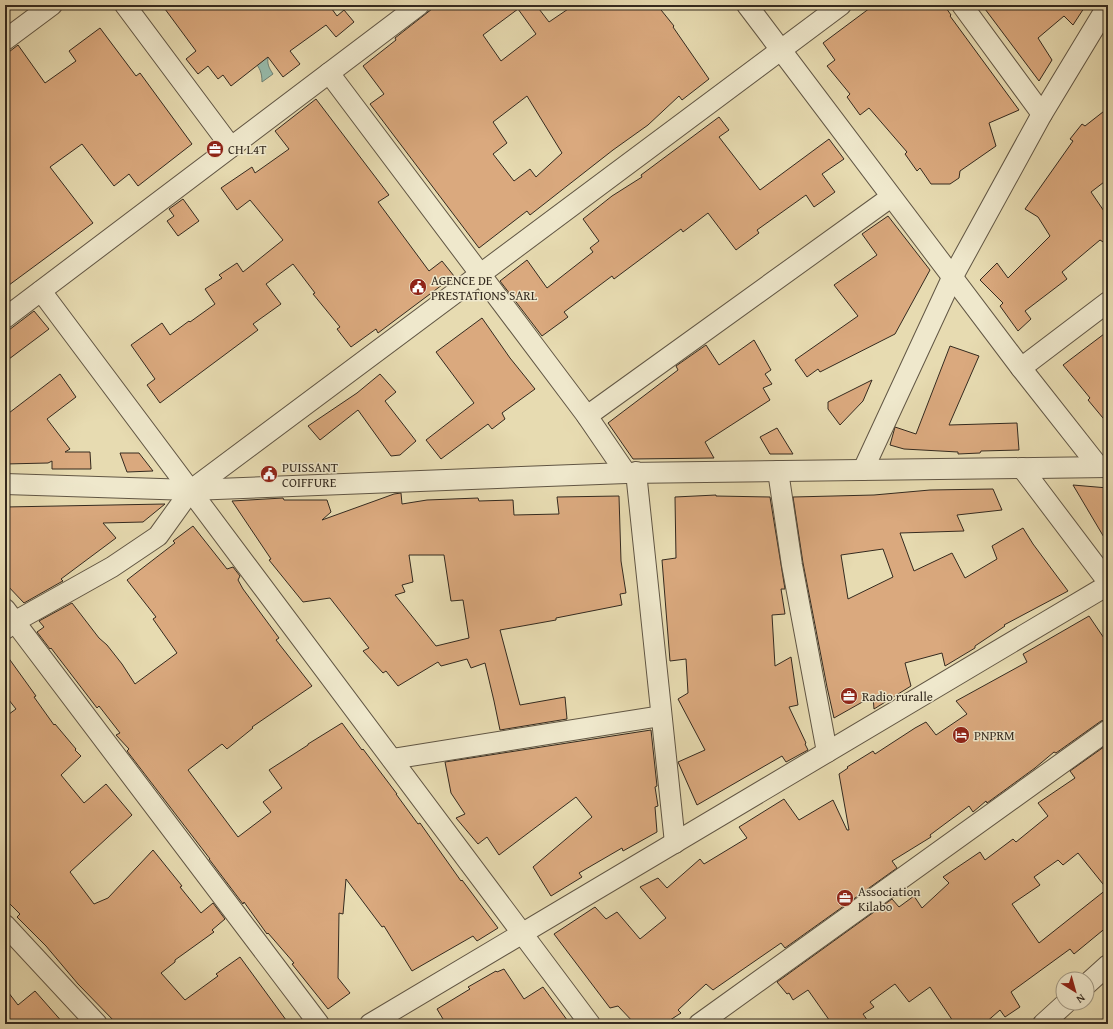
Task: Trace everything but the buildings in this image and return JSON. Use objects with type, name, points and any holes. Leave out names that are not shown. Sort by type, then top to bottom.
[{"type":"street","points":[[5,40],[52,5]]},
{"type":"street","points":[[125,5],[232,147]]},
{"type":"street","points":[[5,318],[419,5]]},
{"type":"street","points":[[747,5],[891,198],[1021,368],[1103,467]]},
{"type":"street","points":[[319,1024],[8,620],[112,567],[158,536],[191,490],[841,5]]},
{"type":"street","points":[[962,5],[1042,114]]},
{"type":"street","points":[[863,470],[952,278],[1042,114],[1108,5]]},
{"type":"street","points":[[329,73],[631,473],[675,842]]},
{"type":"street","points":[[587,416],[891,198]]},
{"type":"street","points":[[41,291],[590,1024]]},
{"type":"street","points":[[1021,368],[1108,302]]},
{"type":"street","points":[[5,484],[191,490],[631,473],[1103,467]]},
{"type":"street","points":[[1022,468],[1108,582]]},
{"type":"street","points":[[778,471],[792,565],[827,752]]},
{"type":"street","points":[[370,1024],[1108,586]]},
{"type":"street","points":[[392,759],[661,716]]},
{"type":"street","points":[[699,1024],[1108,730]]},
{"type":"street","points":[[5,926],[97,1024]]},
{"type":"street","points":[[1095,977],[1108,965]]},
{"type":"street","points":[[1043,1024],[1057,1011]]},
{"type":"shaded area","points":[[268,57],[270,70],[273,74],[262,82],[262,76],[254,61]]},
{"type":"place","name":"CH L4T","points":[[215,149]]},
{"type":"place","name":"AGENCE DE PRESTATIONS SARL","points":[[418,287]]},
{"type":"place","name":"PUISSANT COIFFURE","points":[[269,474]]},
{"type":"place","name":"Radio ruralle","points":[[849,696]]},
{"type":"place","name":"PNPRM","points":[[961,735]]},
{"type":"place","name":"Association Kilabo","points":[[845,898]]}]
